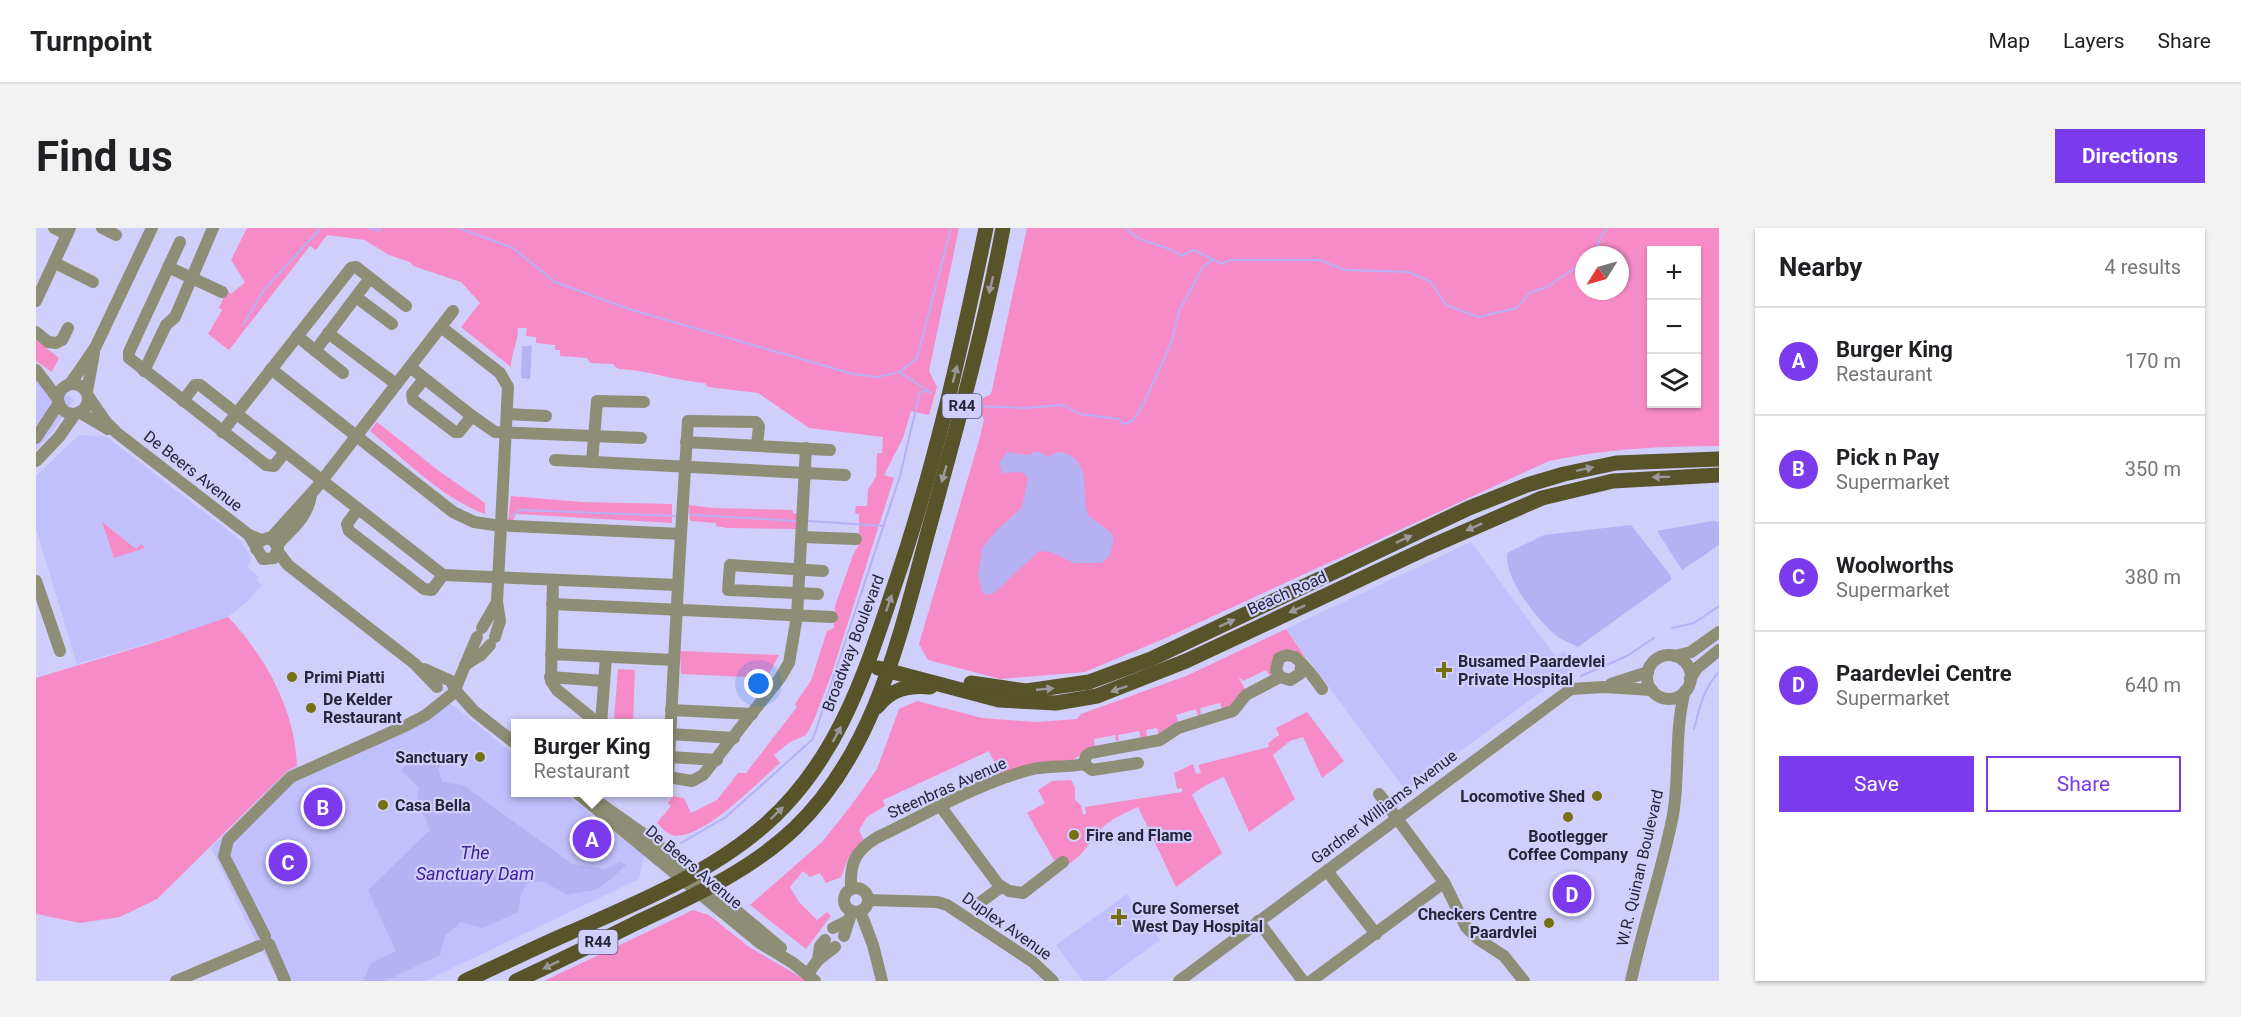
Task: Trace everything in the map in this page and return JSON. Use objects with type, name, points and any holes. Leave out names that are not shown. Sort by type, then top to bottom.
[{"type":"main road","name":"Broadway Boulevard","points":[[465,981],[688,877],[747,840],[800,790],[828,751],[870,659],[906,552],[933,461],[960,352],[986,228]]},
{"type":"main road","name":"R44","points":[[516,981],[705,890],[769,850],[808,814],[847,762],[874,712],[899,637],[972,368],[1003,228]]},
{"type":"main road","name":"Beach Road","points":[[888,665],[967,682],[1026,691],[1089,682],[1151,659],[1469,508],[1527,485],[1616,463],[1719,459]]},
{"type":"main road","name":"Beach Road","points":[[870,659],[944,686],[999,700],[1056,703],[1097,696],[1186,661],[1426,548],[1542,498],[1622,480],[1719,476]]},
{"type":"main road","points":[[874,712],[890,694],[903,687],[944,686]]},
{"type":"street","points":[[36,301],[69,231],[54,228]]},
{"type":"street","points":[[102,228],[116,235]]},
{"type":"street","points":[[36,438],[59,401],[62,389],[69,385],[95,348],[152,228]]},
{"type":"street","points":[[144,371],[166,325],[175,317],[213,228]]},
{"type":"street","points":[[180,243],[128,354],[129,358],[268,466],[274,466],[285,452]]},
{"type":"street","points":[[55,262],[93,282]]},
{"type":"street","points":[[168,267],[222,292]]},
{"type":"street","points":[[222,432],[351,268],[356,267],[406,306]]},
{"type":"street","points":[[315,351],[370,278]]},
{"type":"street","points":[[356,297],[392,324]]},
{"type":"street","points":[[269,547],[309,507],[311,495],[453,311]]},
{"type":"street","points":[[441,327],[503,376],[508,387],[497,602],[500,621],[492,641],[482,655],[463,668]]},
{"type":"street","points":[[36,332],[48,342],[56,344],[62,340],[68,328]]},
{"type":"street","points":[[328,333],[396,384]]},
{"type":"street","points":[[297,336],[343,373]]},
{"type":"street","points":[[36,461],[59,437],[77,413],[86,406],[95,348]]},
{"type":"street","points":[[410,367],[495,432],[641,438]]},
{"type":"street","points":[[272,369],[460,516],[474,522],[681,534]]},
{"type":"street","points":[[38,371],[69,385],[80,385],[87,394]]},
{"type":"street","points":[[38,371],[65,411],[77,413]]},
{"type":"street","points":[[424,379],[412,394],[413,400],[455,432],[459,432],[472,416]]},
{"type":"street","points":[[183,401],[198,384],[443,575],[678,585]]},
{"type":"street","name":"De Beers Avenue","points":[[87,394],[117,433]]},
{"type":"street","points":[[592,462],[597,401],[644,402]]},
{"type":"street","name":"De Beers Avenue","points":[[77,413],[117,433],[249,535],[269,547],[288,565],[511,740]]},
{"type":"street","points":[[507,414],[546,416]]},
{"type":"street","points":[[671,719],[688,421],[704,419],[756,422],[759,426],[757,445]]},
{"type":"street","points":[[686,442],[830,450]]},
{"type":"street","points":[[673,778],[692,781],[698,779],[734,738],[789,663],[797,616],[801,569],[806,448]]},
{"type":"street","points":[[555,460],[845,475]]},
{"type":"street","points":[[358,509],[347,524],[347,529],[386,560],[426,591],[432,590],[443,575]]},
{"type":"street","points":[[802,537],[856,539]]},
{"type":"street","points":[[727,613],[730,565],[823,571]]},
{"type":"street","points":[[552,580],[550,677],[555,688],[595,719]]},
{"type":"street","points":[[36,581],[39,584],[60,651]]},
{"type":"street","points":[[728,590],[818,594]]},
{"type":"street","points":[[285,981],[275,959],[262,942],[257,924],[224,856],[228,840],[291,777],[426,715],[463,668],[497,602]]},
{"type":"street","points":[[552,604],[832,617]]},
{"type":"street","points":[[1648,672],[1655,660],[1691,652],[1719,632]]},
{"type":"street","name":"W.R. Quinan Boulevard","points":[[1631,981],[1672,815],[1678,768],[1678,727],[1685,691],[1697,668],[1719,650]]},
{"type":"street","points":[[551,654],[674,660]]},
{"type":"street","points":[[1301,667],[1300,674],[1294,679],[1287,680],[1280,677],[1276,666],[1283,656],[1295,657],[1301,667],[1311,672],[1322,689]]},
{"type":"street","points":[[1675,656],[1687,665],[1690,679]]},
{"type":"street","points":[[600,719],[606,657]]},
{"type":"street","name":"W.R. Quinan Boulevard","points":[[1648,672],[1657,694],[1678,727]]},
{"type":"street","name":"Gardner Williams Avenue","points":[[1604,687],[1648,672]]},
{"type":"street","points":[[550,677],[604,681]]},
{"type":"street","name":"Steenbras Avenue","points":[[851,888],[850,868],[865,846],[941,807],[1009,776],[1037,768],[1064,768],[1084,764],[1086,756],[1090,753],[1154,742],[1178,728],[1229,712],[1236,708],[1246,695],[1280,677]]},
{"type":"street","name":"Gardner Williams Avenue","points":[[1179,981],[1571,689],[1604,687],[1657,694]]},
{"type":"street","points":[[1657,694],[1675,698],[1685,691]]},
{"type":"street","points":[[671,710],[752,714]]},
{"type":"street","points":[[673,734],[734,738]]},
{"type":"street","points":[[673,757],[717,759]]},
{"type":"street","points":[[1084,764],[1092,770],[1138,763]]},
{"type":"street","points":[[1379,794],[1444,882],[1466,927],[1478,939],[1504,956],[1524,981]]},
{"type":"street","name":"De Beers Avenue","points":[[582,797],[667,867],[688,877]]},
{"type":"street","name":"De Beers Avenue","points":[[592,797],[623,818],[688,877],[783,950],[811,978]]},
{"type":"street","points":[[941,807],[1001,887],[1023,893],[1063,862]]},
{"type":"street","points":[[1327,870],[1376,934]]},
{"type":"street","points":[[978,904],[1001,887]]},
{"type":"street","points":[[1311,981],[1438,887]]},
{"type":"street","points":[[839,932],[853,914],[866,906],[868,900],[862,890],[851,888],[845,894],[843,901],[853,914],[873,945],[882,981]]},
{"type":"street","name":"Duplex Avenue","points":[[868,900],[937,902],[946,905],[1032,962],[1053,981]]},
{"type":"street","points":[[1258,921],[1303,981]]},
{"type":"street","points":[[176,981],[262,942]]},
{"type":"street","points":[[811,978],[818,960],[820,946],[830,944]]},
{"type":"shaded area","points":[[247,228],[959,228],[929,371],[937,387],[929,415],[911,411],[903,438],[884,475],[894,478],[832,673],[806,735],[790,742],[774,755],[780,763],[713,821],[684,835],[672,835],[657,823],[671,806],[668,803],[673,796],[684,798],[691,813],[717,800],[738,773],[746,773],[797,707],[795,704],[811,681],[827,631],[834,628],[835,606],[859,544],[859,514],[855,513],[856,506],[867,506],[868,489],[876,477],[877,453],[882,453],[883,437],[809,428],[758,393],[708,387],[705,383],[618,369],[613,364],[590,363],[587,358],[560,356],[560,350],[555,350],[555,345],[536,343],[536,337],[526,336],[527,328],[518,328],[511,367],[461,327],[480,303],[461,282],[413,266],[410,262],[389,255],[365,240],[327,235],[316,250],[310,246],[229,350],[208,334],[222,310],[219,308],[227,290],[231,294],[245,282],[231,260]]},
{"type":"shaded area","points":[[1027,228],[1719,228],[1719,446],[1634,449],[1549,461],[1168,637],[1085,672],[1000,679],[928,660],[919,644],[980,437],[984,419],[977,407],[978,401],[991,394]]},
{"type":"shaded area","points":[[36,340],[59,358],[52,372],[36,361]]},
{"type":"shaded area","points":[[36,370],[74,400],[52,432],[36,450]]},
{"type":"shaded area","points":[[377,422],[439,471],[485,503],[485,514],[454,498],[410,466],[370,431]]},
{"type":"shaded area","points":[[79,435],[107,437],[240,540],[252,559],[247,567],[259,577],[256,580],[262,585],[248,601],[228,617],[211,625],[77,664],[36,529],[36,476]]},
{"type":"shaded area","points":[[511,496],[582,502],[672,504],[672,523],[516,514],[513,520],[508,520]]},
{"type":"shaded area","points":[[689,505],[793,510],[793,513],[798,514],[797,529],[727,528],[716,526],[716,523],[690,521]]},
{"type":"shaded area","points":[[102,522],[136,549],[141,544],[145,548],[114,558]]},
{"type":"shaded area","name":"Busamed Paardevlei Private Hospital","points":[[1471,542],[1556,657],[1564,651],[1575,667],[1406,791],[1286,629]]},
{"type":"shaded area","points":[[228,617],[255,649],[276,685],[291,725],[297,766],[287,771],[157,899],[120,917],[80,923],[36,914],[36,678],[159,641]]},
{"type":"shaded area","points":[[1286,629],[1306,658],[1294,650],[1287,649],[1270,676],[1266,670],[1243,681],[1238,676],[1245,689],[1229,707],[1222,709],[1220,703],[1200,708],[1201,715],[1198,716],[1196,709],[1176,715],[1178,721],[1159,735],[1157,728],[1146,730],[1147,737],[1141,738],[1139,731],[1118,735],[1119,740],[1116,741],[1115,735],[1094,739],[1095,746],[1071,761],[1029,765],[1000,775],[989,751],[883,800],[885,806],[867,817],[859,830],[864,841],[847,861],[841,877],[826,883],[820,873],[810,877],[803,871],[790,887],[799,902],[817,920],[827,912],[831,916],[806,949],[750,905],[822,842],[850,807],[877,769],[899,709],[917,701],[982,718],[1036,722],[1077,719],[1081,714],[1186,676]]},
{"type":"shaded area","points":[[680,651],[779,655],[767,678],[681,674]]},
{"type":"shaded area","points":[[618,669],[635,670],[633,719],[614,719]]},
{"type":"shaded area","points":[[450,703],[511,752],[511,797],[568,797],[644,855],[639,879],[425,981],[279,981],[250,929],[211,848],[287,771],[297,766],[307,777],[377,745]]},
{"type":"shaded area","points":[[1307,712],[1344,761],[1322,778],[1303,737],[1290,741],[1273,755],[1295,799],[1249,832],[1224,777],[1192,795],[1222,853],[1176,887],[1138,807],[1108,823],[1081,854],[1067,865],[1054,860],[1027,813],[1045,803],[1038,790],[1052,781],[1071,780],[1075,787],[1075,800],[1081,805],[1083,815],[1086,814],[1085,807],[1182,792],[1182,788],[1177,789],[1174,773],[1193,764],[1196,774],[1201,773],[1198,765],[1269,747],[1268,743],[1279,735],[1276,728]]},
{"type":"shaded area","name":"Cure Somerset West Day Hospital","points":[[1127,894],[1160,940],[1104,981],[1083,981],[1056,945]]},
{"type":"shaded area","points":[[693,910],[709,915],[749,947],[807,981],[544,981]]},
{"type":"water","points":[[522,346],[532,346],[530,379],[521,378]]},
{"type":"water","points":[[1037,451],[1049,457],[1057,452],[1064,453],[1080,465],[1088,515],[1110,532],[1114,538],[1110,555],[1102,563],[1074,563],[1051,552],[1039,551],[994,593],[986,595],[982,591],[978,575],[982,548],[995,532],[1022,507],[1028,478],[1022,472],[1002,473],[999,463],[1007,452],[1028,455]]},
{"type":"water","points":[[1712,521],[1719,522],[1719,545],[1682,570],[1657,531]]},
{"type":"water","points":[[1631,525],[1671,576],[1671,580],[1578,647],[1558,637],[1538,617],[1515,585],[1507,563],[1507,553],[1544,535]]},
{"type":"water","name":"The Sanctuary Dam","points":[[435,753],[443,764],[438,768],[442,782],[463,785],[572,864],[605,869],[620,862],[626,865],[604,884],[590,891],[568,895],[542,881],[528,883],[521,893],[518,912],[483,928],[461,922],[445,936],[440,955],[385,981],[363,981],[371,963],[396,951],[368,890],[430,830],[417,800],[419,788],[401,770],[407,764]]},
{"type":"waterway","points":[[243,325],[264,290],[321,228]]},
{"type":"waterway","points":[[369,228],[380,231],[381,228]]},
{"type":"waterway","points":[[459,228],[513,248],[555,282],[629,309],[853,374],[877,377],[900,372],[917,358],[951,228]]},
{"type":"waterway","points":[[1126,228],[1146,242],[1168,248],[1181,256],[1194,250],[1222,264],[1230,260],[1320,260],[1345,270],[1409,272],[1431,282],[1446,305],[1478,317],[1517,308],[1529,293],[1547,287],[1575,268]]},
{"type":"waterway","points":[[1598,246],[1600,238],[1607,228]]},
{"type":"waterway","points":[[977,406],[1024,408],[1064,405],[1080,414],[1119,419],[1123,424],[1133,421],[1144,403],[1172,341],[1179,311],[1203,267],[1213,259]]},
{"type":"waterway","points":[[900,372],[931,393]]},
{"type":"waterway","points":[[681,843],[726,817],[813,739],[900,476],[920,392],[927,391]]},
{"type":"waterway","points":[[511,516],[520,510],[678,516]]},
{"type":"waterway","points":[[692,515],[797,521]]},
{"type":"waterway","points":[[809,521],[884,526]]},
{"type":"waterway","points":[[1672,628],[1694,623],[1719,606]]},
{"type":"waterway","points":[[1581,676],[1627,656],[1654,638]]},
{"type":"waterway","points":[[1694,729],[1706,691],[1719,672]]},
{"type":"place","name":"Busamed Paardevlei Private Hospital","points":[[1444,670]]},
{"type":"place","name":"Primi Piatti","points":[[292,677]]},
{"type":"place","name":"De Kelder Restaurant","points":[[311,708]]},
{"type":"place","name":"Sanctuary","points":[[480,757]]},
{"type":"place","name":"Locomotive Shed","points":[[1597,796]]},
{"type":"place","name":"Casa Bella","points":[[383,805]]},
{"type":"place","name":"Pick n Pay","points":[[323,807]]},
{"type":"place","name":"Bootlegger Coffee Company","points":[[1568,817]]},
{"type":"place","name":"Fire and Flame","points":[[1074,835]]},
{"type":"place","name":"Burger King","points":[[592,839]]},
{"type":"place","name":"Woolworths","points":[[288,862]]},
{"type":"place","name":"Paardevlei Centre","points":[[1572,894]]},
{"type":"place","name":"Cure Somerset West Day Hospital","points":[[1119,917]]},
{"type":"place","name":"Checkers Centre Paardvlei","points":[[1549,923]]}]
